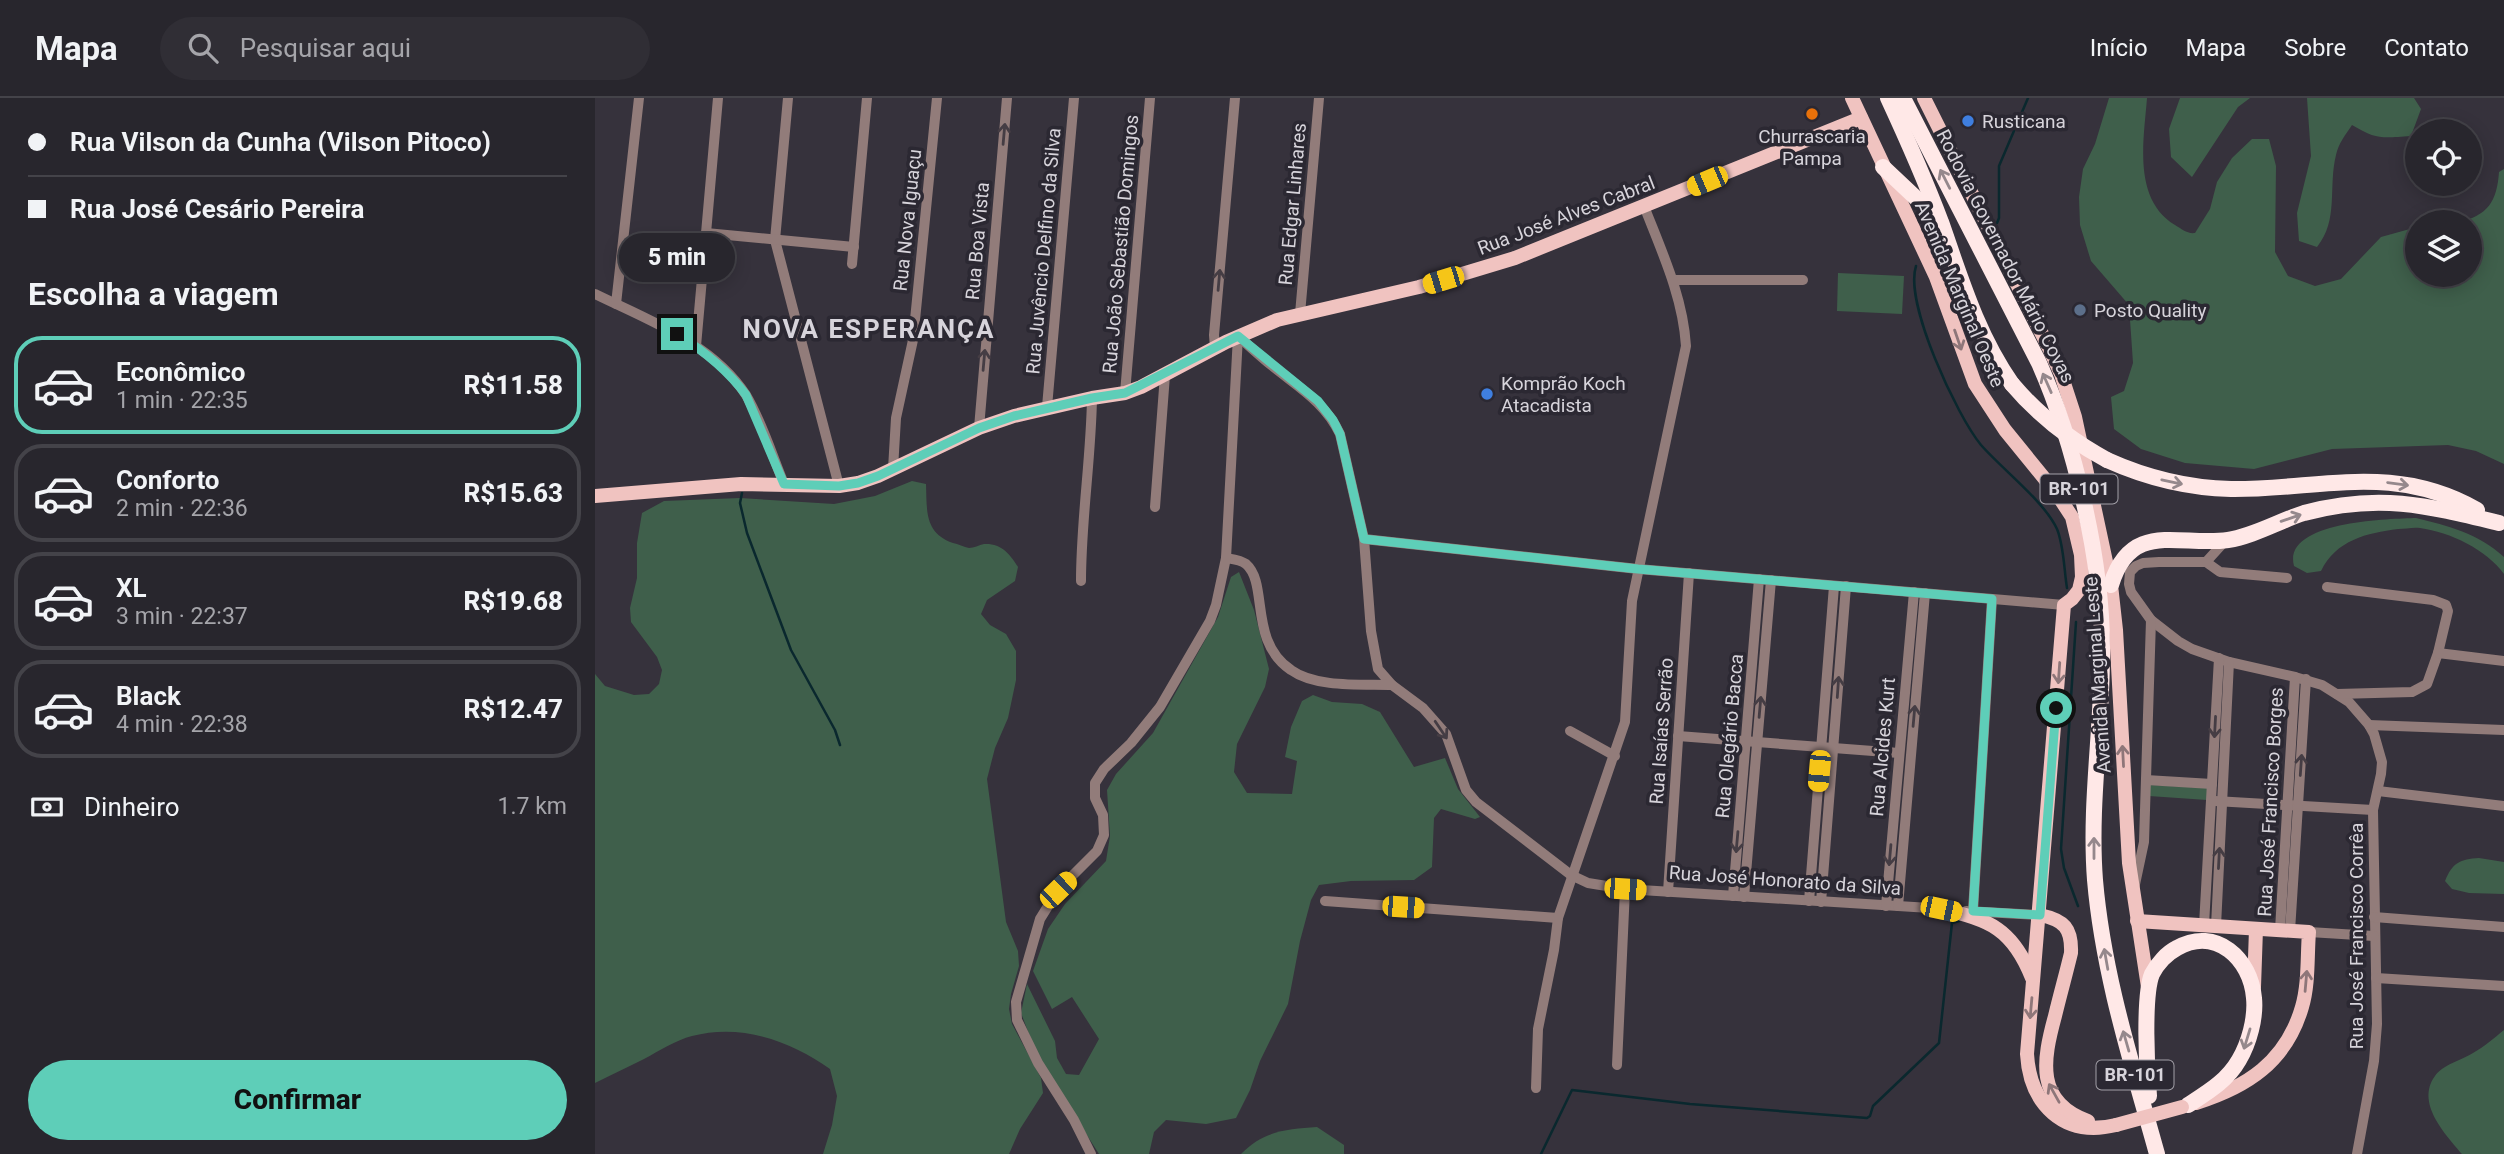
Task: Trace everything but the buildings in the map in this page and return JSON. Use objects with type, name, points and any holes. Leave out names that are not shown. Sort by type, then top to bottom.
[{"type":"highway","name":"Rodovia Governador Mário Covas","points":[[1888,98],[1940,221],[1975,320],[1991,354],[2012,384],[2043,418],[2076,442],[2108,460],[2159,479],[2211,488],[2256,488],[2353,481],[2395,483],[2447,496],[2502,525]]},
{"type":"highway","name":"Rodovia Governador Mário Covas","points":[[1903,98],[2043,373],[2061,418],[2078,482],[2096,578],[2102,645],[2094,813],[2099,919],[2113,996],[2158,1154]]},
{"type":"highway","points":[[1883,166],[1940,221]]},
{"type":"highway","points":[[2111,585],[2124,559],[2143,543],[2160,538],[2226,540],[2328,507],[2368,501],[2403,502],[2437,507],[2502,525]]},
{"type":"highway","points":[[2158,1154],[2147,1078],[2148,992],[2153,973],[2174,949],[2188,942],[2214,941],[2235,954],[2249,978],[2254,998],[2248,1041],[2227,1077],[2185,1106]]},
{"type":"main road","name":"Avenida Marginal Oeste","points":[[1852,98],[1936,277],[1975,384],[1989,407],[2072,517],[2081,555],[2082,577],[2079,590],[2064,605]]},
{"type":"main road","name":"Avenida Marginal Leste","points":[[1924,98],[2061,374],[2080,438],[2111,585],[2127,831],[2133,895],[2148,992]]},
{"type":"main road","name":"Rua José Alves Cabral","points":[[595,496],[741,484],[839,486],[858,483],[979,428],[1047,407],[1125,393],[1238,336],[1277,320],[1419,288],[1515,258],[1861,118]]},
{"type":"main road","points":[[2064,605],[2027,1054],[2036,1095],[2059,1119],[2083,1127],[2113,1126],[2240,1087],[2263,1069],[2284,1045],[2302,1006],[2309,932],[2137,921]]},
{"type":"main road","points":[[1941,909],[1973,914],[2011,939],[2024,958],[2033,981]]},
{"type":"main road","points":[[2040,915],[2058,920],[2064,925],[2071,943],[2071,953],[2045,1053],[2047,1080],[2061,1105],[2073,1114],[2085,1120],[2113,1126]]},
{"type":"main road","points":[[2188,942],[2236,928]]},
{"type":"main road","points":[[2254,998],[2256,929]]},
{"type":"street","points":[[615,304],[639,98]]},
{"type":"street","points":[[696,346],[718,98]]},
{"type":"street","points":[[788,98],[775,240],[839,486]]},
{"type":"street","points":[[852,264],[867,98]]},
{"type":"street","name":"Rua Nova Iguaçu","points":[[893,469],[896,418],[913,340],[937,98]]},
{"type":"street","name":"Rua Boa Vista","points":[[979,428],[1007,98]]},
{"type":"street","name":"Rua Juvêncio Delfino da Silva","points":[[1047,407],[1074,98]]},
{"type":"street","name":"Rua João Sebastião Domingos","points":[[1125,393],[1150,98]]},
{"type":"street","points":[[1215,348],[1235,98]]},
{"type":"street","name":"Rua Edgar Linhares","points":[[1300,314],[1319,98]]},
{"type":"street","points":[[1536,1088],[1538,1029],[1558,918],[1615,756],[1626,709],[1628,632],[1638,569],[1686,346],[1685,326],[1672,280],[1644,206]]},
{"type":"street","points":[[706,233],[853,247]]},
{"type":"street","points":[[1672,280],[1803,280]]},
{"type":"street","points":[[595,294],[696,346],[724,369],[746,395],[784,484]]},
{"type":"street","points":[[1091,1154],[1074,1120],[1038,1063],[1017,1020],[1016,1002],[1040,919],[1058,890],[1097,851],[1104,835],[1103,815],[1095,798],[1095,783],[1104,769],[1131,743],[1160,707],[1210,621],[1216,605],[1226,558],[1238,336]]},
{"type":"street","name":"Rua José Honorato da Silva","points":[[1238,336],[1318,401],[1333,420],[1340,434],[1364,539],[1375,658],[1382,676],[1415,700],[1446,734],[1467,790],[1476,802],[1571,875],[1588,883],[1625,889],[1941,909]]},
{"type":"street","points":[[1155,507],[1165,375]]},
{"type":"street","points":[[1081,581],[1092,398]]},
{"type":"street","points":[[1364,539],[1638,569],[2064,605]]},
{"type":"street","points":[[2206,562],[2226,540]]},
{"type":"street","points":[[1226,558],[1245,563],[1255,576],[1261,624],[1273,653],[1292,671],[1324,682],[1391,685]]},
{"type":"street","name":"Rua José Francisco Corrêa","points":[[2287,578],[2220,572],[2206,562],[2143,563],[2130,572],[2131,592],[2151,620],[2178,641],[2224,660],[2300,678],[2337,694],[2349,702],[2369,724],[2382,762],[2373,810],[2376,1042],[2357,1154]]},
{"type":"street","name":"Rua Isaías Serrão","points":[[1668,892],[1689,573]]},
{"type":"street","name":"Rua Olegário Bacca","points":[[1738,897],[1765,580]]},
{"type":"street","points":[[1809,901],[1821,747],[1840,586]]},
{"type":"street","points":[[1821,902],[1833,748],[1840,586]]},
{"type":"street","points":[[2327,587],[2407,596],[2446,605],[2448,611],[2427,684],[2420,689],[2403,693],[2337,694]]},
{"type":"street","name":"Rua Alcides Kurt","points":[[1886,906],[1919,593]]},
{"type":"street","points":[[1992,599],[1973,914],[1989,912],[2040,915]]},
{"type":"street","points":[[2133,895],[2144,842],[2151,620]]},
{"type":"street","points":[[2438,653],[2504,661]]},
{"type":"street","points":[[2216,801],[2212,784],[2224,660]]},
{"type":"street","points":[[2210,926],[2224,660]]},
{"type":"street","name":"Rua José Francisco Borges","points":[[2285,931],[2300,678]]},
{"type":"street","points":[[2369,724],[2504,730]]},
{"type":"street","points":[[1570,731],[1615,756]]},
{"type":"street","points":[[1678,736],[1833,748],[1904,749]]},
{"type":"street","name":"Rua Alcides Kurt","points":[[1898,906],[1904,749]]},
{"type":"street","points":[[2146,780],[2212,784]]},
{"type":"street","points":[[2378,791],[2504,806]]},
{"type":"street","points":[[2216,801],[2373,810]]},
{"type":"street","points":[[1815,818],[1828,818]]},
{"type":"street","points":[[1617,1065],[1625,889]]},
{"type":"street","points":[[1325,901],[1558,918]]},
{"type":"street","points":[[2374,917],[2504,927]]},
{"type":"street","points":[[2309,932],[2374,936]]},
{"type":"street","points":[[2376,978],[2504,986]]},
{"type":"green space","points":[[2109,98],[2147,98],[2143,149],[2146,184],[2161,214],[2185,231],[2195,233],[2210,209],[2217,182],[2232,158],[2252,139],[2269,139],[2276,166],[2275,252],[2288,276],[2315,286],[2341,279],[2381,237],[2405,230],[2405,287],[2482,287],[2482,212],[2493,199],[2499,172],[2504,169],[2504,464],[2476,451],[2448,445],[2332,449],[2254,469],[2185,463],[2141,449],[2114,429],[2111,397],[2124,391],[2133,363],[2129,305],[2091,261],[2080,225],[2079,197],[2083,169],[2095,144]]},
{"type":"green space","points":[[2180,98],[2250,98],[2238,107],[2192,177],[2171,157],[2169,129]]},
{"type":"green space","points":[[2307,98],[2414,98],[2421,109],[2417,119],[2405,119],[2405,136],[2380,137],[2352,125],[2337,151],[2331,214],[2324,237],[2317,247],[2299,241],[2297,213],[2311,156]]},
{"type":"green space","points":[[1838,273],[1904,276],[1902,314],[1837,311]]},
{"type":"green space","points":[[912,481],[926,484],[929,519],[932,527],[944,539],[969,548],[984,544],[995,545],[1008,554],[1018,567],[1015,581],[987,600],[981,614],[990,625],[1006,634],[1016,651],[1016,680],[1008,718],[995,748],[987,779],[1006,922],[1018,951],[1019,966],[1009,1009],[1012,1024],[1041,1078],[1043,1093],[1020,1129],[1009,1154],[823,1154],[837,1096],[830,1069],[799,1050],[765,1037],[729,1032],[692,1036],[595,1083],[595,674],[605,686],[634,695],[649,694],[659,684],[662,670],[657,657],[631,622],[630,608],[637,578],[637,543],[642,513],[664,501],[740,498],[834,504],[875,496]]},
{"type":"green space","points":[[2416,518],[2451,528],[2484,542],[2504,557],[2504,574],[2488,557],[2467,544],[2443,533],[2417,528],[2386,531],[2353,540],[2335,552],[2321,571],[2307,573],[2294,566],[2295,551],[2304,540],[2320,531],[2362,522]]},
{"type":"green space","points":[[1239,572],[1254,610],[1269,669],[1265,687],[1237,744],[1234,772],[1247,793],[1292,794],[1297,761],[1285,757],[1291,727],[1302,701],[1313,695],[1332,702],[1362,704],[1380,712],[1414,767],[1445,758],[1458,789],[1480,817],[1475,819],[1441,809],[1434,818],[1432,867],[1414,880],[1351,881],[1319,885],[1311,900],[1300,941],[1288,1004],[1236,1118],[1206,1124],[1166,1120],[1154,1132],[1149,1154],[1099,1154],[1039,1060],[1021,1013],[1027,984],[1055,1041],[1057,1058],[1066,1074],[1079,1075],[1099,1039],[1072,997],[1052,1009],[1033,971],[1048,929],[1065,904],[1106,861],[1110,836],[1107,790],[1116,774],[1153,733],[1218,617],[1231,577]]},
{"type":"green space","points":[[2150,785],[2208,788],[2207,800],[2149,796]]},
{"type":"green space","points":[[2479,858],[2504,862],[2504,894],[2469,893],[2452,889],[2445,881],[2458,863]]},
{"type":"green space","points":[[2504,1030],[2504,1154],[2462,1154],[2435,1118],[2429,1097],[2430,1086],[2442,1069],[2477,1051]]},
{"type":"green space","points":[[1317,1127],[1344,1145],[1344,1154],[1241,1154],[1267,1136],[1286,1130]]},
{"type":"waterway","points":[[1997,223],[1999,166],[2028,98]]},
{"type":"waterway","points":[[1916,266],[1914,283],[1918,306],[1947,385],[1981,445],[2051,518],[2061,543],[2067,588]]},
{"type":"waterway","points":[[742,493],[740,503],[747,533],[791,650],[835,730],[840,745]]},
{"type":"waterway","points":[[2076,622],[2061,849],[2064,868],[2078,906]]},
{"type":"waterway","points":[[1541,1154],[1572,1090],[1690,1104],[1867,1118],[1873,1106],[1939,1043],[1952,923],[1959,921]]},
{"type":"place","name":"Churrascaria Pampa","points":[[1812,114]]},
{"type":"place","name":"Rusticana","points":[[1968,121]]},
{"type":"place","name":"Posto Quality","points":[[2080,310]]},
{"type":"place","name":"Komprão Koch Atacadista","points":[[1487,394]]},
{"type":"district","name":"NOVA ESPERANÇA","points":[[869,329]]},
{"type":"route","points":[[677,334],[711,357],[746,395],[784,484],[839,486],[858,483],[979,428],[1014,416],[1047,407],[1125,393],[1141,387],[1238,336],[1318,401],[1333,420],[1340,434],[1364,539],[1638,569],[1992,599],[1973,911],[2040,915],[2056,708]]}]
